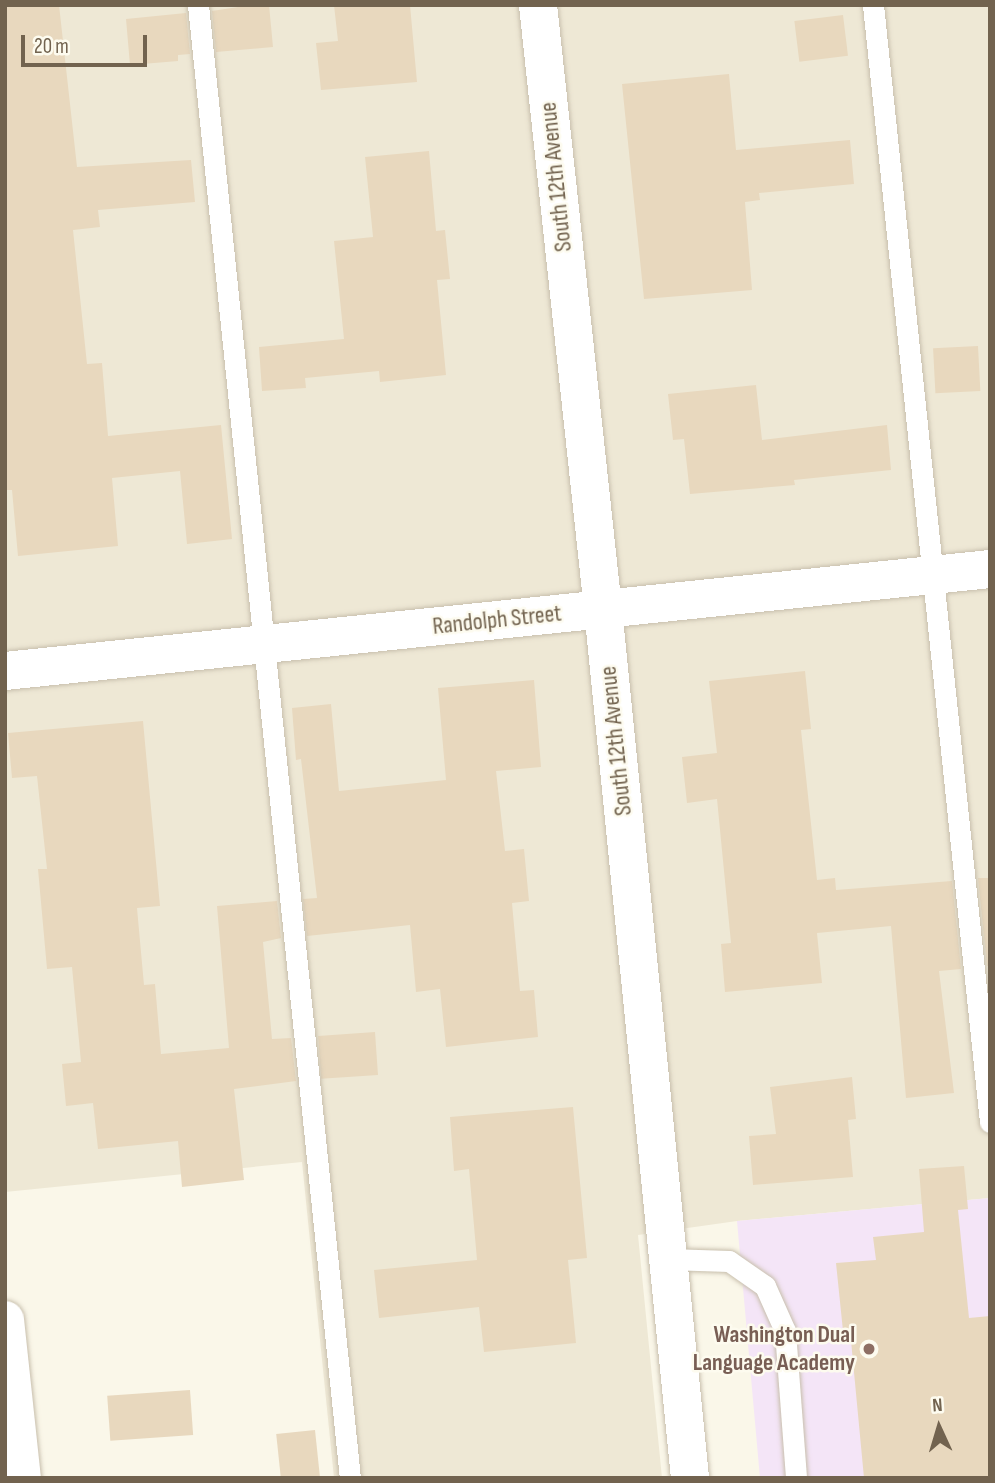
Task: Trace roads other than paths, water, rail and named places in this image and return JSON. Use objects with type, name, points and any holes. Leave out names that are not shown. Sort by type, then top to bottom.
[{"type":"street","name":"South 12th Avenue","points":[[538,5],[603,609],[690,1478]]},
{"type":"street","name":"Randolph Street","points":[[5,671],[990,569]]},
{"type":"street","points":[[5,1320],[15,1455]]},
{"type":"lane","points":[[198,5],[350,1478]]},
{"type":"lane","points":[[873,5],[990,1122]]},
{"type":"lane","points":[[668,1259],[729,1261],[765,1286],[785,1331],[796,1478]]},
{"type":"place","name":"Washington Dual Language Academy","points":[[869,1349]]}]
